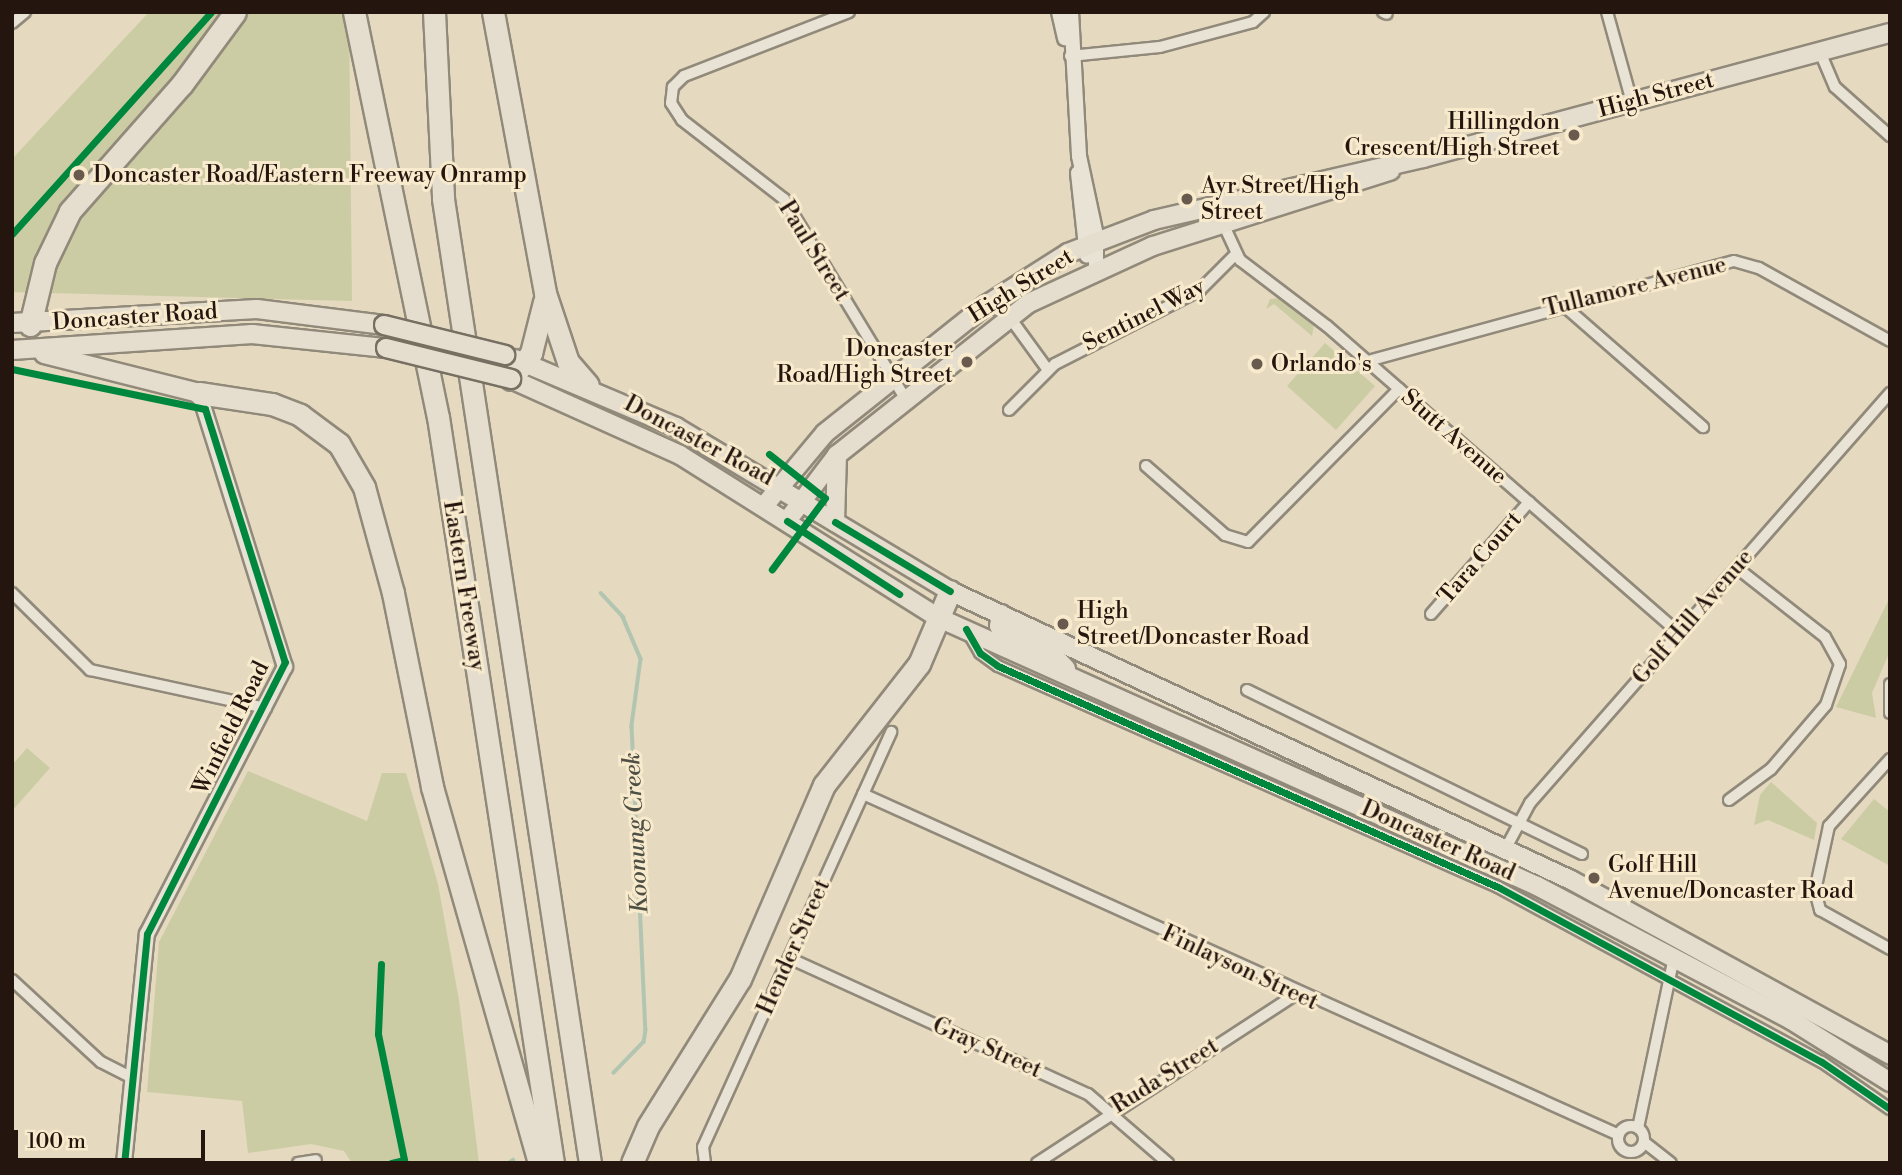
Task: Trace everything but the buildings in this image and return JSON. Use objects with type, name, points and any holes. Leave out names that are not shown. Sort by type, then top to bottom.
[{"type":"highway","points":[[21,324],[69,211],[182,83],[235,12]]},
{"type":"highway","name":"Eastern Freeway","points":[[354,12],[438,417],[554,1163]]},
{"type":"highway","name":"Eastern Freeway","points":[[434,12],[447,224],[590,1163]]},
{"type":"highway","points":[[493,12],[545,293],[568,362],[588,385]]},
{"type":"highway","points":[[511,379],[515,358],[541,329],[545,293]]},
{"type":"highway","points":[[199,393],[272,404],[318,425],[350,459],[368,499],[432,787],[539,1163]]},
{"type":"highway","points":[[632,1163],[653,1117],[740,979],[824,785],[910,677],[950,591]]},
{"type":"main road","name":"High Street","points":[[764,506],[804,455],[891,379],[986,305],[1089,244],[1214,204],[1423,158],[1890,33]]},
{"type":"main road","name":"High Street","points":[[787,521],[837,455],[1008,315],[1096,268],[1221,224],[1353,186],[1423,158]]},
{"type":"main road","name":"Doncaster Road","points":[[21,324],[257,309],[384,325],[515,358],[588,385],[747,465],[803,499],[835,523],[950,591],[1506,848],[1890,1055]]},
{"type":"main road","points":[[21,324],[34,351]]},
{"type":"main road","name":"Doncaster Road","points":[[34,351],[252,334],[386,348],[511,379],[646,438],[764,506],[939,618],[1070,674],[1537,886],[1674,957],[1890,1082]]},
{"type":"main road","name":"Doncaster Road","points":[[12,349],[34,351],[199,393]]},
{"type":"main road","points":[[747,465],[780,465],[804,455]]},
{"type":"main road","points":[[835,523],[837,455]]},
{"type":"main road","points":[[1001,614],[999,626],[1046,648],[1070,674]]},
{"type":"street","points":[[12,23],[25,12]]},
{"type":"street","name":"Paul Street","points":[[849,12],[684,76],[670,97],[682,120],[784,199],[905,398]]},
{"type":"street","points":[[1059,12],[1070,56]]},
{"type":"street","points":[[1071,12],[1070,56],[1079,156],[1089,244],[1096,268]]},
{"type":"street","points":[[1070,56],[1160,47],[1253,22],[1264,12]]},
{"type":"street","points":[[1607,12],[1632,102]]},
{"type":"street","points":[[1819,52],[1840,93],[1890,136]]},
{"type":"street","name":"Stutt Avenue","points":[[1214,204],[1235,255],[1368,362],[1679,633]]},
{"type":"street","name":"Sentinel Way","points":[[1009,410],[1048,370],[1097,338],[1200,290],[1235,255]]},
{"type":"street","name":"Tullamore Avenue","points":[[1368,362],[1563,305],[1743,262],[1890,341]]},
{"type":"street","points":[[986,305],[1008,315],[1048,370]]},
{"type":"street","points":[[1563,305],[1703,428]]},
{"type":"street","points":[[1370,413],[1389,380]]},
{"type":"street","points":[[1146,466],[1225,535],[1248,542],[1264,533],[1370,413],[1399,389]]},
{"type":"street","name":"Winfield Road","points":[[127,1163],[148,934],[282,678],[284,657],[199,393]]},
{"type":"street","name":"Golf Hill Avenue","points":[[1506,848],[1518,823],[1679,633],[1890,393]]},
{"type":"street","name":"Tara Court","points":[[1431,614],[1529,502]]},
{"type":"street","points":[[1729,800],[1771,769],[1826,705],[1840,664],[1833,644],[1737,568]]},
{"type":"street","points":[[12,593],[90,670],[266,708]]},
{"type":"street","name":"Doncaster Road","points":[[966,629],[980,653],[998,666],[1498,887],[1822,1062],[1890,1109]]},
{"type":"street","points":[[1890,684],[1890,713]]},
{"type":"street","points":[[1247,690],[1582,854]]},
{"type":"street","name":"Hender Street","points":[[705,1163],[704,1147],[891,732]]},
{"type":"street","points":[[1890,758],[1829,826],[1815,891],[1820,910],[1890,949]]},
{"type":"street","name":"Finlayson Street","points":[[863,794],[1296,994],[1619,1135]]},
{"type":"street","points":[[1671,1163],[1643,1142],[1638,1128],[1674,957]]},
{"type":"street","name":"Gray Street","points":[[789,958],[1088,1094],[1168,1163]]},
{"type":"street","points":[[12,980],[101,1062],[134,1079]]},
{"type":"street","name":"Ruda Street","points":[[1037,1163],[1110,1111],[1296,994]]},
{"type":"street","points":[[1620,1163],[1625,1151],[1619,1135],[1626,1127],[1638,1128]]},
{"type":"street","points":[[1625,1151],[1636,1151],[1643,1142]]},
{"type":"street","points":[[299,1163],[316,1160]]},
{"type":"green space","points":[[149,12],[349,12],[352,301],[12,292],[12,159]]},
{"type":"green space","points":[[1279,298],[1314,324],[1312,336],[1274,304],[1266,309],[1270,299]]},
{"type":"green space","points":[[1325,343],[1375,386],[1336,430],[1287,386]]},
{"type":"green space","points":[[1890,597],[1890,651],[1872,693],[1876,718],[1836,707]]},
{"type":"green space","points":[[27,748],[50,768],[12,811],[12,765]]},
{"type":"green space","points":[[248,771],[367,821],[382,773],[406,773],[438,884],[459,1000],[479,1163],[352,1163],[344,1151],[311,1144],[248,1153],[242,1101],[147,1092],[159,942]]},
{"type":"green space","points":[[1771,782],[1817,823],[1814,840],[1768,820],[1754,825],[1760,795]]},
{"type":"green space","points":[[1874,799],[1890,812],[1890,866],[1841,839]]},
{"type":"waterway","name":"Koonung Creek","points":[[601,593],[623,617],[641,659],[632,726],[646,1030],[644,1042],[614,1073]]},
{"type":"waterway","name":"Koonung Creek","points":[[509,1163],[513,1160]]},
{"type":"cycle path","points":[[12,234],[211,12]]},
{"type":"cycle path","points":[[12,369],[205,409],[285,662],[147,934],[124,1163]]},
{"type":"cycle path","points":[[769,454],[825,498],[772,569]]},
{"type":"cycle path","points":[[787,521],[899,594]]},
{"type":"cycle path","points":[[835,522],[950,591]]},
{"type":"cycle path","points":[[966,629],[980,653],[998,666],[1498,887],[1822,1062],[1890,1109]]},
{"type":"cycle path","points":[[381,964],[378,1034],[404,1160],[391,1163]]},
{"type":"place","name":"Hillingdon Crescent/High Street","points":[[1574,135]]},
{"type":"place","name":"Doncaster Road/Eastern Freeway Onramp","points":[[79,175]]},
{"type":"place","name":"Ayr Street/High Street","points":[[1187,199]]},
{"type":"place","name":"Doncaster Road/High Street","points":[[967,362]]},
{"type":"place","name":"Orlando's","points":[[1257,364]]},
{"type":"place","name":"High Street/Doncaster Road","points":[[1063,624]]},
{"type":"place","name":"Golf Hill Avenue/Doncaster Road","points":[[1594,878]]}]
